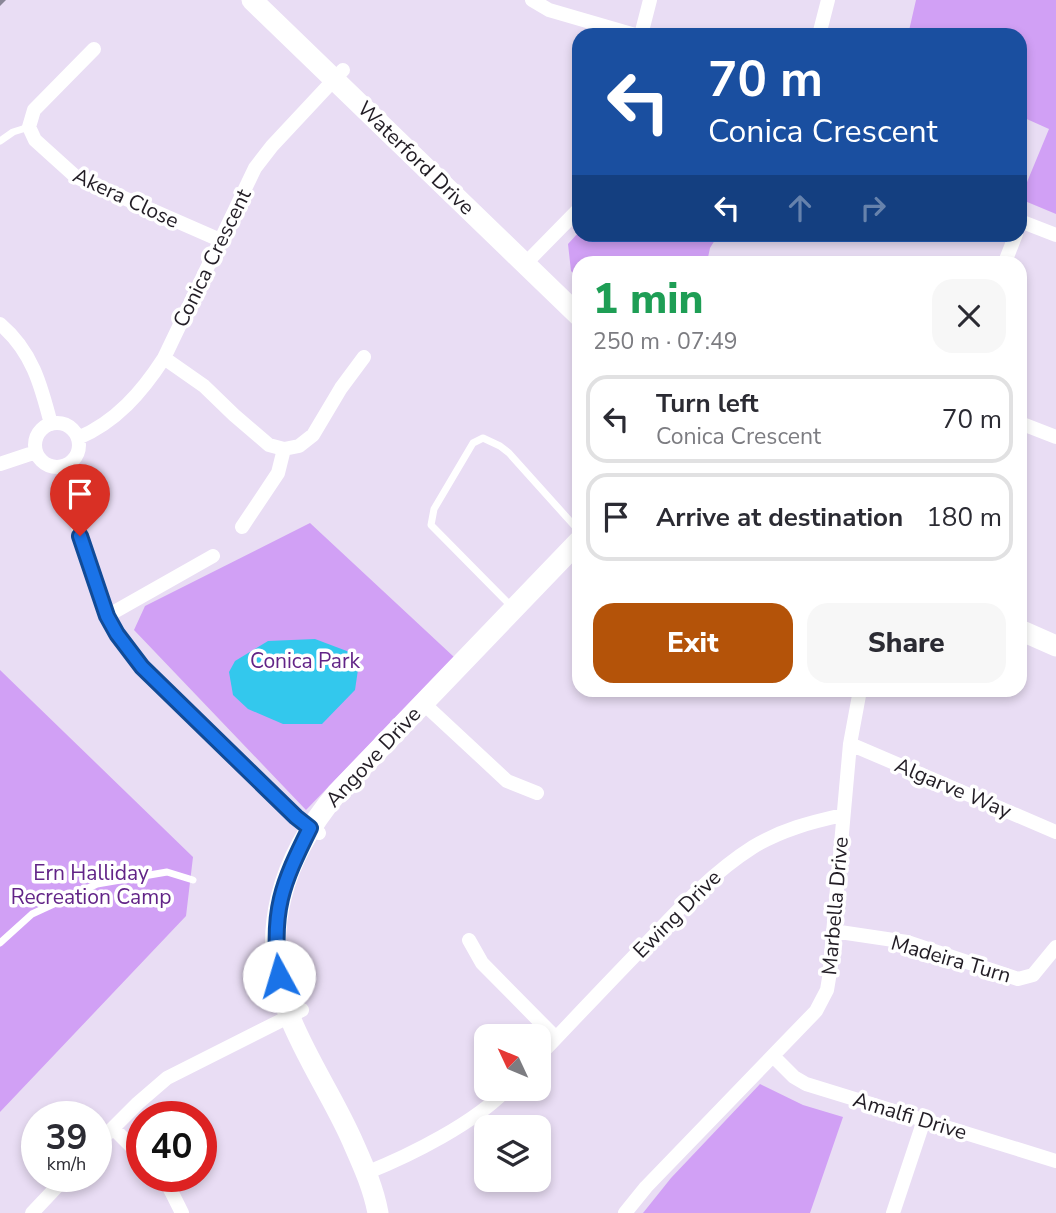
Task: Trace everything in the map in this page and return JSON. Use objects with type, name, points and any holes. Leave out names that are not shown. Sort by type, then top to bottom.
[{"type":"street","name":"Waterford Drive","points":[[252,0],[339,75]]},
{"type":"street","name":"Waterford Drive","points":[[269,0],[339,75],[529,260],[572,308]]},
{"type":"street","points":[[532,0],[549,10],[611,28]]},
{"type":"street","points":[[643,28],[650,0]]},
{"type":"street","points":[[821,28],[828,0]]},
{"type":"street","points":[[29,127],[31,115],[37,106],[94,49]]},
{"type":"street","name":"Conica Crescent","points":[[78,438],[139,395],[164,358],[219,240],[262,157],[339,75]]},
{"type":"street","name":"Akera Close","points":[[29,127],[35,140],[76,177],[219,240]]},
{"type":"street","points":[[529,260],[572,216]]},
{"type":"street","points":[[1027,224],[1056,235]]},
{"type":"street","name":"Waterford Drive","points":[[529,260],[572,294]]},
{"type":"street","points":[[0,324],[18,341],[34,367],[51,424]]},
{"type":"street","points":[[164,358],[204,386],[269,445],[284,449],[299,446],[313,435],[341,388],[364,357]]},
{"type":"street","points":[[51,424],[68,426],[78,438],[78,453],[75,459],[64,467],[49,466],[42,462],[36,452],[37,437],[41,430],[51,424]]},
{"type":"street","points":[[1027,426],[1056,437]]},
{"type":"street","points":[[242,527],[278,473],[284,449]]},
{"type":"street","points":[[0,464],[36,452]]},
{"type":"street","points":[[64,467],[80,536],[107,616],[117,634],[142,667],[296,817],[315,830]]},
{"type":"street","name":"Angove Drive","points":[[428,708],[514,609],[572,552]]},
{"type":"street","name":"Angove Drive","points":[[389,1213],[385,1188],[340,1113],[279,976],[275,946],[279,900],[289,869],[337,793],[428,708],[572,552]]},
{"type":"street","points":[[107,616],[213,556]]},
{"type":"street","points":[[1027,620],[1056,632]]},
{"type":"street","points":[[1027,633],[1056,646]]},
{"type":"street","name":"Marbella Drive","points":[[625,1213],[653,1179],[816,1011],[822,1000],[829,978],[850,744],[859,697]]},
{"type":"street","points":[[428,708],[507,781],[537,793]]},
{"type":"street","name":"Algarve Way","points":[[850,744],[1056,832]]},
{"type":"street","name":"Ewing Drive","points":[[551,1043],[689,899],[725,867],[754,846],[782,832],[843,815]]},
{"type":"street","name":"Madeira Turn","points":[[833,931],[907,942],[1018,979],[1033,975],[1056,947]]},
{"type":"street","points":[[470,940],[482,963],[556,1038]]},
{"type":"street","points":[[126,1141],[113,1128],[167,1078],[296,1013]]},
{"type":"street","name":"Amalfi Drive","points":[[773,1056],[794,1077],[806,1083],[1056,1161]]},
{"type":"street","points":[[372,1170],[452,1130],[495,1101]]},
{"type":"street","points":[[893,1213],[924,1120]]},
{"type":"street","name":"Angove Drive","points":[[372,1170],[377,1213]]},
{"type":"street","points":[[32,1213],[52,1192]]},
{"type":"street","points":[[172,1192],[182,1213]]},
{"type":"lane","points":[[0,141],[13,132],[29,127]]},
{"type":"lane","points":[[514,609],[431,525],[434,509],[473,443],[483,438],[509,453],[572,538]]},
{"type":"lane","points":[[0,943],[32,914],[97,884],[167,872],[193,880]]},
{"type":"green space","points":[[916,0],[1056,0],[1056,214],[1027,202],[1027,182],[1049,129],[1027,119],[1027,28],[910,28]]},
{"type":"green space","points":[[572,240],[572,242],[714,242],[708,256],[572,256],[572,272],[568,244]]},
{"type":"green space","name":"Conica Park","points":[[310,523],[454,657],[306,810],[134,630],[145,606]]},
{"type":"green space","name":"Ern Halliday Recreation Camp","points":[[0,670],[193,857],[186,916],[0,1112]]},
{"type":"green space","points":[[760,1084],[803,1105],[843,1117],[810,1213],[643,1213],[671,1178]]},
{"type":"water","points":[[315,639],[360,656],[355,690],[322,724],[283,724],[248,709],[233,695],[229,672],[235,661],[268,641]]},
{"type":"route","points":[[80,536],[107,616],[142,667],[310,828],[289,869],[279,900],[275,946],[279,976]]}]
